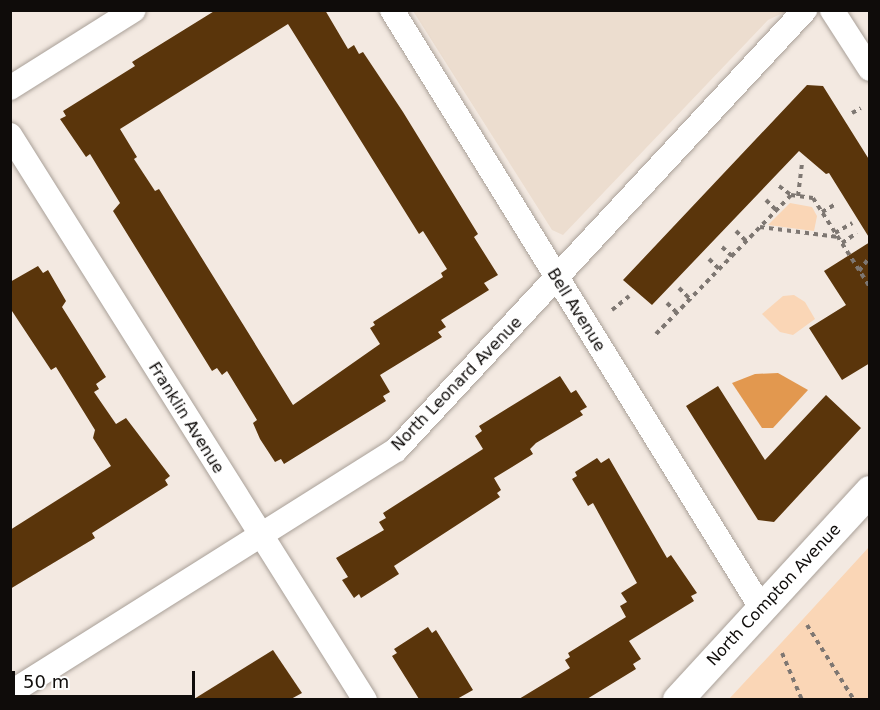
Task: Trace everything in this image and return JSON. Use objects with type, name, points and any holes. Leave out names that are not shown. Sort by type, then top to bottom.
[{"type":"main road","name":"North Compton Avenue","points":[[678,699],[870,491]]},
{"type":"street","points":[[10,88],[134,10]]},
{"type":"street","name":"Bell Avenue","points":[[392,10],[762,609]]},
{"type":"street","name":"North Leonard Avenue","points":[[10,693],[260,538],[396,450],[557,280],[805,10]]},
{"type":"street","points":[[832,10],[870,69]]},
{"type":"street","name":"Franklin Avenue","points":[[10,135],[260,538],[365,699]]},
{"type":"path","points":[[852,113],[861,108]]},
{"type":"path","points":[[798,196],[802,163]]},
{"type":"path","points":[[779,186],[791,195],[813,198],[870,287]]},
{"type":"path","points":[[656,334],[791,195]]},
{"type":"path","points":[[766,200],[776,210]]},
{"type":"path","points":[[822,212],[836,204]]},
{"type":"path","points":[[760,227],[837,235],[852,223]]},
{"type":"path","points":[[736,231],[746,241]]},
{"type":"path","points":[[842,243],[857,234]]},
{"type":"path","points":[[722,247],[732,256]]},
{"type":"path","points":[[859,271],[870,257]]},
{"type":"path","points":[[709,259],[719,269]]},
{"type":"path","points":[[680,288],[690,298]]},
{"type":"path","points":[[612,310],[629,296]]},
{"type":"path","points":[[667,303],[676,313]]},
{"type":"path","points":[[807,625],[854,699]]},
{"type":"path","points":[[782,653],[802,699]]},
{"type":"shaded area","points":[[413,11],[787,11],[768,20],[563,235],[552,230]]},
{"type":"shaded area","points":[[790,203],[812,207],[817,216],[814,231],[768,225]]},
{"type":"shaded area","points":[[794,295],[805,302],[815,319],[793,335],[780,332],[762,314],[783,296]]},
{"type":"shaded area","points":[[778,373],[808,390],[773,428],[762,428],[732,383],[755,374]]},
{"type":"shaded area","points":[[869,547],[869,699],[729,699],[782,642]]},
{"type":"building","points":[[216,10],[325,10],[348,49],[354,45],[359,54],[363,52],[403,112],[478,234],[474,237],[498,275],[484,283],[489,290],[441,320],[446,327],[438,332],[442,337],[380,375],[390,392],[383,396],[386,401],[284,464],[281,459],[275,462],[260,439],[253,423],[257,420],[227,371],[222,375],[217,368],[212,371],[113,211],[120,203],[90,154],[86,157],[60,119],[66,116],[63,111],[135,66],[132,62]],"holes":[[[288,24],[419,234],[423,231],[447,269],[441,273],[443,277],[373,322],[375,325],[370,328],[380,344],[293,405],[159,189],[155,191],[134,159],[137,157],[120,129]]]},
{"type":"building","points":[[807,85],[823,86],[870,161],[870,239],[829,173],[826,174],[799,151],[652,305],[623,280]]},
{"type":"building","points":[[870,242],[870,363],[842,380],[809,328],[846,305],[824,271]]},
{"type":"building","points":[[38,266],[43,273],[48,270],[66,301],[62,307],[106,377],[96,384],[99,389],[94,392],[116,424],[126,418],[170,476],[165,480],[168,485],[92,533],[95,538],[10,589],[10,530],[111,466],[93,438],[95,430],[56,367],[51,370],[10,308],[10,282]]},
{"type":"building","points":[[560,376],[571,393],[576,390],[587,407],[580,411],[583,415],[536,443],[530,449],[533,454],[494,478],[501,490],[497,493],[500,497],[394,566],[399,574],[361,598],[359,594],[354,598],[342,580],[348,577],[336,558],[384,530],[379,522],[386,518],[383,513],[483,449],[475,436],[482,431],[479,426]]},
{"type":"building","points":[[718,386],[765,460],[826,395],[861,428],[774,522],[758,520],[686,406]]},
{"type":"building","points":[[597,458],[601,463],[609,458],[667,558],[671,555],[697,593],[691,596],[694,601],[629,641],[641,659],[633,664],[636,669],[587,699],[519,699],[570,668],[565,660],[570,657],[568,653],[626,617],[620,606],[627,602],[621,593],[637,583],[593,503],[588,506],[572,479],[577,476],[575,472]]},
{"type":"building","points":[[428,627],[432,633],[436,630],[473,690],[457,699],[419,699],[392,656],[397,653],[394,649]]},
{"type":"building","points":[[273,650],[302,693],[291,699],[194,699]]}]
